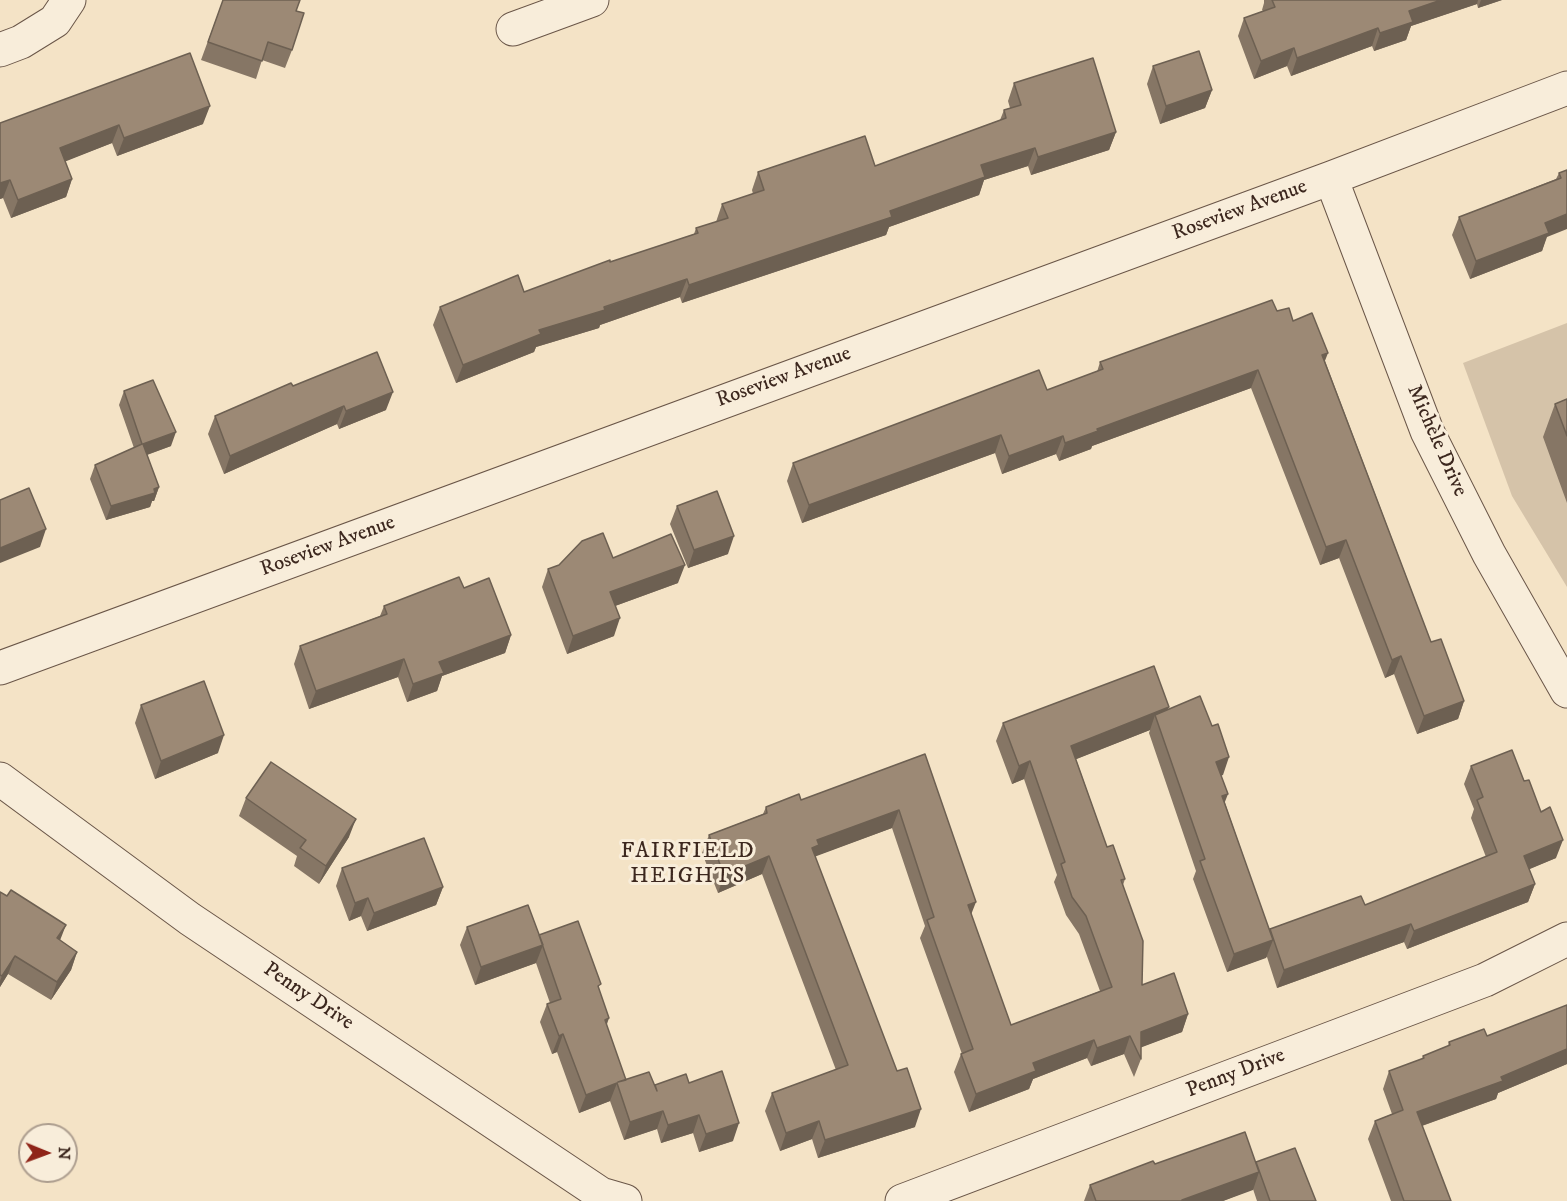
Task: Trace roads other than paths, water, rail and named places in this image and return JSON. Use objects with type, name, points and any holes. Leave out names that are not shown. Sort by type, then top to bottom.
[{"type":"street","points":[[0,50],[21,42],[55,21],[69,0]]},
{"type":"street","points":[[513,29],[592,0]]},
{"type":"street","name":"Roseview Avenue","points":[[0,668],[1331,178],[1567,88]]},
{"type":"street","name":"Michèle Drive","points":[[1331,178],[1427,431],[1489,554],[1567,691]]},
{"type":"street","name":"Penny Drive","points":[[0,779],[190,919],[601,1194],[625,1201]]},
{"type":"street","name":"Penny Drive","points":[[902,1201],[1485,980],[1567,939]]},
{"type":"district","name":"FAIRFIELD HEIGHTS","points":[[688,864]]}]
